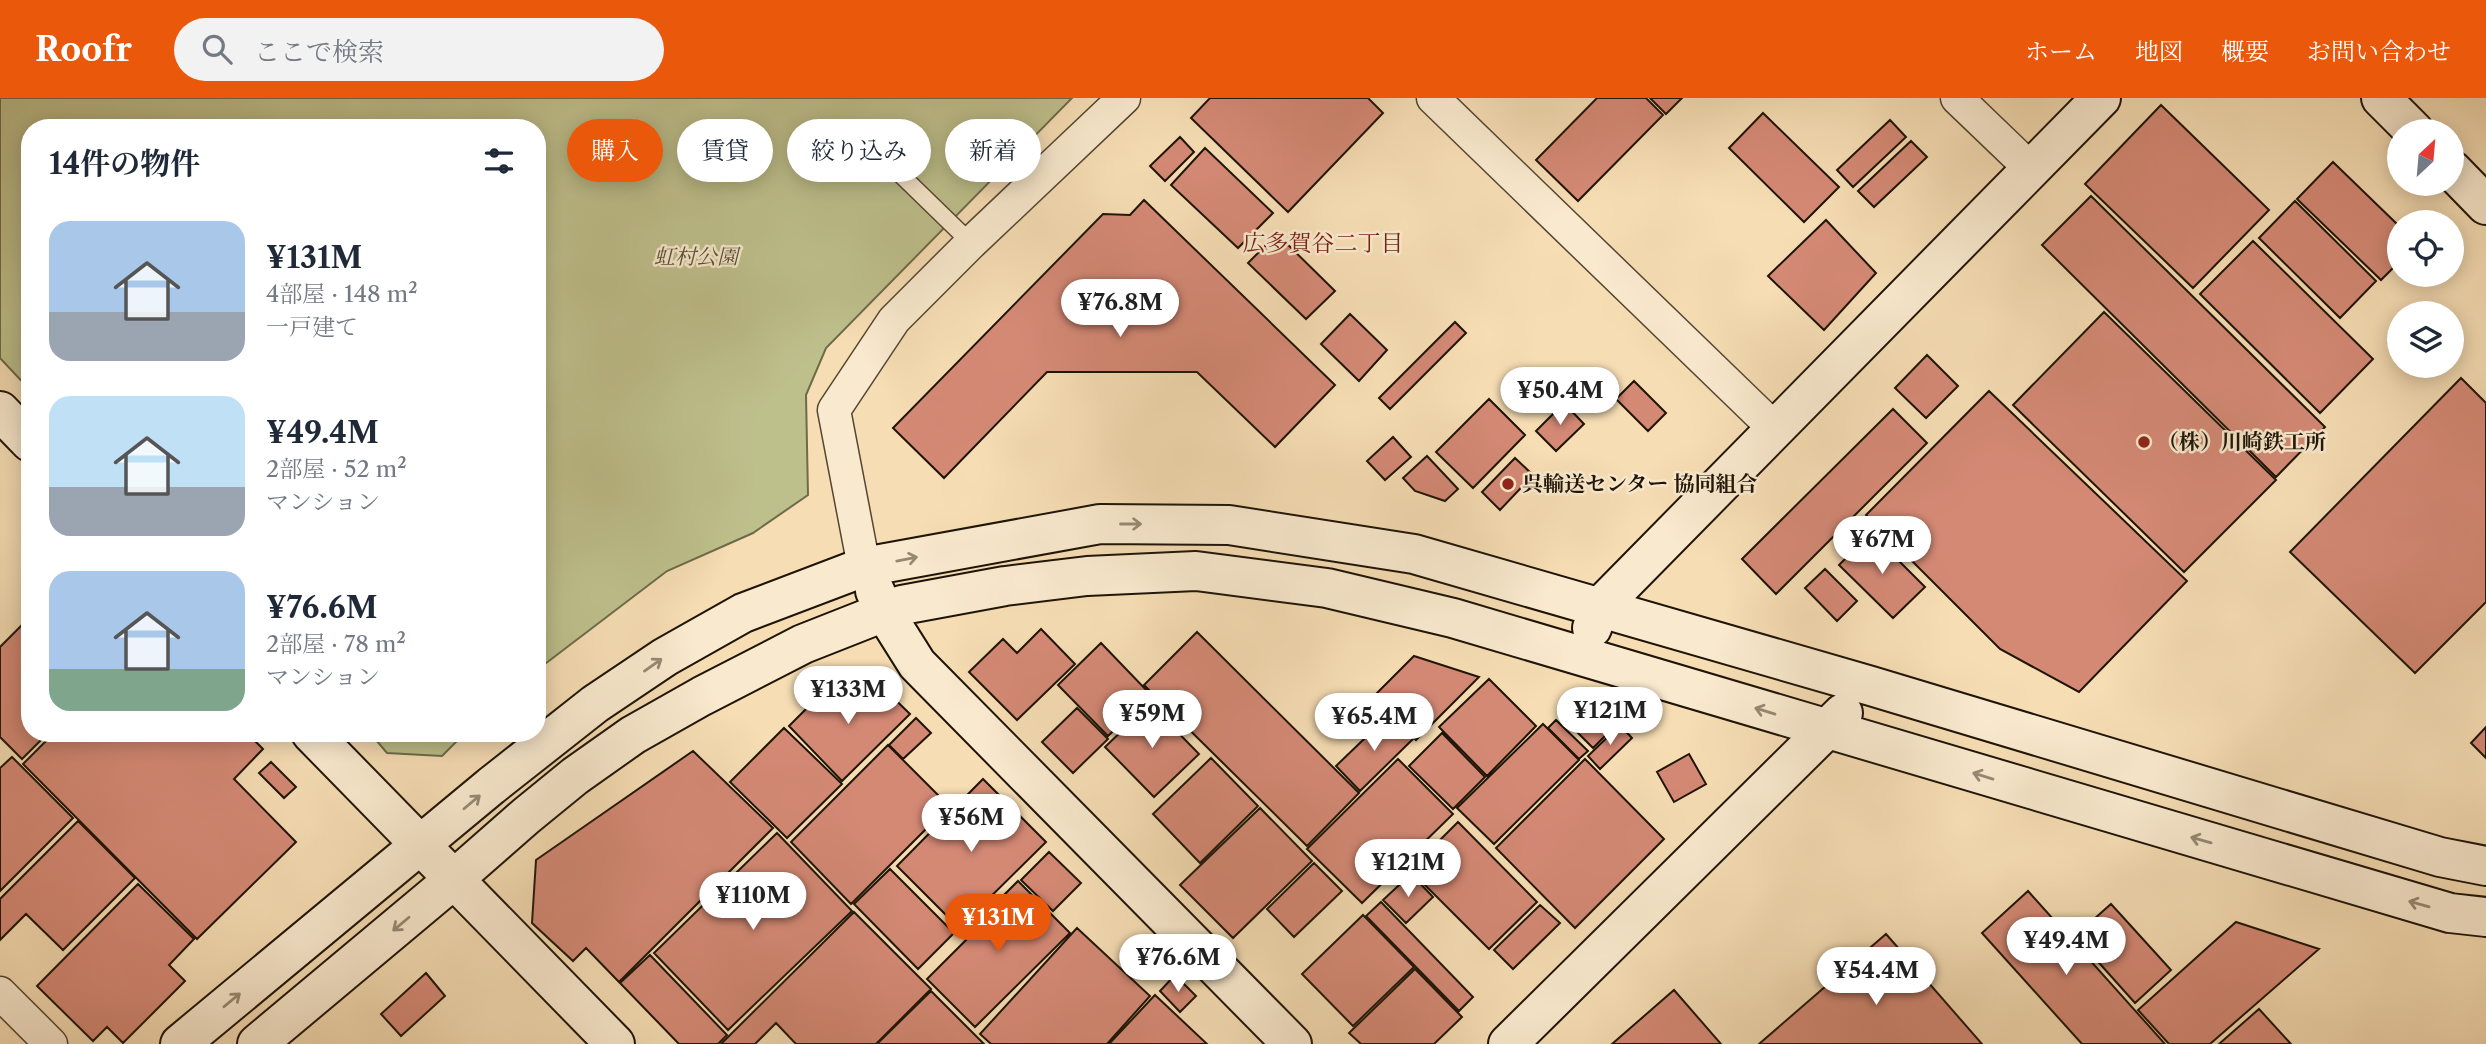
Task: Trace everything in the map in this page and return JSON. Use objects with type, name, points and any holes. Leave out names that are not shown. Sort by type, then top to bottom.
[{"type":"street","points":[[1124,98],[894,320],[834,410],[864,567],[886,613],[917,664],[1292,1044]]},
{"type":"street","points":[[1433,98],[1775,429]]},
{"type":"street","points":[[1957,98],[2031,169]]},
{"type":"street","points":[[1581,656],[1599,608],[2101,98]]},
{"type":"street","points":[[2382,98],[2402,119]]},
{"type":"street","points":[[2464,182],[2486,205]]},
{"type":"street","points":[[0,411],[21,433]]},
{"type":"street","points":[[180,1044],[595,704],[665,657],[743,613],[864,567],[1100,524],[1229,525],[1414,554],[1871,686],[2440,857],[2486,866]]},
{"type":"street","points":[[257,1044],[565,784],[633,736],[702,696],[803,643],[902,605],[1004,586],[1087,576],[1196,571],[1327,588],[1453,618],[2450,913],[2486,917]]},
{"type":"street","points":[[1508,1044],[1871,686]]},
{"type":"street","points":[[320,742],[615,1044]]},
{"type":"street","points":[[0,993],[51,1044]]},
{"type":"lane","points":[[908,182],[971,243]]},
{"type":"green space","name":"虹村公園","points":[[0,98],[1072,98],[1041,130],[1041,119],[945,119],[945,182],[989,182],[826,348],[806,395],[808,495],[753,533],[667,571],[546,663],[546,119],[21,119],[21,380],[0,358]]},
{"type":"green space","points":[[378,742],[456,742],[442,756],[387,753]]},
{"type":"building","points":[[1210,98],[1368,98],[1383,113],[1288,212],[1191,118]]},
{"type":"building","points":[[1597,98],[1646,98],[1663,115],[1578,201],[1536,160]]},
{"type":"building","points":[[1650,98],[1682,98],[1666,114]]},
{"type":"building","points":[[2161,105],[2269,210],[2193,288],[2085,184]]},
{"type":"building","points":[[1763,113],[1839,187],[1804,222],[1729,148]]},
{"type":"building","points":[[1890,120],[1906,137],[1853,187],[1837,170]]},
{"type":"building","points":[[1180,137],[1194,152],[1165,181],[1150,166]]},
{"type":"building","points":[[1911,141],[1927,157],[1874,207],[1858,191]]},
{"type":"building","points":[[1205,148],[1273,213],[1238,248],[1171,185]]},
{"type":"building","points":[[2333,162],[2387,214],[2387,274],[2381,280],[2297,199]]},
{"type":"building","name":"（株）川崎鉄工所","points":[[2091,196],[2325,427],[2276,477],[2042,245]]},
{"type":"building","points":[[1144,200],[1335,385],[1275,447],[1197,372],[1047,372],[944,478],[893,428],[1103,214],[1130,215]]},
{"type":"building","points":[[2295,201],[2376,281],[2340,318],[2259,238]]},
{"type":"building","points":[[1826,220],[1876,273],[1824,330],[1768,276]]},
{"type":"building","points":[[1277,234],[1335,291],[1306,319],[1248,263]]},
{"type":"building","points":[[2253,241],[2373,359],[2320,413],[2200,294]]},
{"type":"building","name":"（株）川崎鉄工所","points":[[2104,312],[2276,480],[2184,572],[2013,405]]},
{"type":"building","points":[[1350,314],[1387,350],[1359,381],[1321,344]]},
{"type":"building","points":[[1455,322],[1466,333],[1390,409],[1379,398]]},
{"type":"building","points":[[1927,355],[1958,386],[1926,418],[1895,388]]},
{"type":"building","points":[[2461,378],[2486,403],[2486,602],[2415,673],[2290,552]]},
{"type":"building","name":"呉輸送センター 協同組合","points":[[1634,381],[1666,413],[1648,431],[1616,399]]},
{"type":"building","points":[[1989,391],[2187,581],[2079,692],[2000,649],[1866,515]]},
{"type":"building","points":[[1489,399],[1525,435],[1473,488],[1436,452]]},
{"type":"building","name":"呉輸送センター 協同組合","points":[[1564,403],[1584,424],[1556,451],[1536,431]]},
{"type":"building","points":[[1893,409],[1927,443],[1776,594],[1742,559]]},
{"type":"building","points":[[1393,437],[1411,457],[1385,480],[1367,461]]},
{"type":"building","points":[[1427,456],[1458,489],[1445,501],[1415,491],[1403,478]]},
{"type":"building","name":"呉輸送センター 協同組合","points":[[1515,458],[1533,475],[1500,510],[1482,492]]},
{"type":"building","points":[[1871,533],[1925,587],[1893,618],[1839,565]]},
{"type":"building","points":[[1825,569],[1857,601],[1837,621],[1805,588]]},
{"type":"building","points":[[21,626],[21,742],[39,742],[22,759],[0,737],[0,647]]},
{"type":"building","points":[[1041,629],[1075,664],[1017,720],[969,672],[1003,639],[1017,653]]},
{"type":"building","points":[[1197,632],[1359,793],[1307,846],[1144,685]]},
{"type":"building","points":[[1101,643],[1151,695],[1108,736],[1058,685]]},
{"type":"building","points":[[1414,656],[1479,677],[1416,740],[1373,697]]},
{"type":"building","points":[[1489,679],[1536,726],[1487,776],[1439,727]]},
{"type":"building","points":[[834,681],[856,703],[877,682],[910,714],[842,781],[789,726]]},
{"type":"building","points":[[1150,704],[1199,754],[1154,797],[1105,747]]},
{"type":"building","points":[[1077,708],[1108,739],[1073,773],[1042,742]]},
{"type":"building","points":[[1596,714],[1612,729],[1593,748],[1578,733]]},
{"type":"building","points":[[1389,715],[1413,739],[1360,791],[1336,766]]},
{"type":"building","points":[[916,718],[931,733],[903,759],[889,745]]},
{"type":"building","points":[[1556,720],[1588,751],[1579,759],[1548,728]]},
{"type":"building","points":[[1543,724],[1579,760],[1494,844],[1457,808]]},
{"type":"building","points":[[1620,725],[1632,738],[1600,769],[1588,756]]},
{"type":"building","points":[[2486,727],[2486,758],[2471,743]]},
{"type":"building","points":[[784,728],[842,784],[787,838],[730,782]]},
{"type":"building","points":[[1442,733],[1485,777],[1453,809],[1409,766]]},
{"type":"building","points":[[45,742],[256,742],[263,749],[234,779],[296,842],[197,939],[23,764]]},
{"type":"building","points":[[888,745],[949,806],[851,904],[791,842]]},
{"type":"building","points":[[693,751],[773,828],[619,982],[586,948],[573,961],[532,923],[536,860]]},
{"type":"building","points":[[1689,754],[1706,784],[1674,802],[1657,772]]},
{"type":"building","points":[[12,757],[73,818],[0,891],[0,768]]},
{"type":"building","points":[[1211,758],[1258,806],[1200,863],[1153,814]]},
{"type":"building","points":[[1398,759],[1453,814],[1362,903],[1307,849]]},
{"type":"building","points":[[1585,759],[1664,839],[1575,928],[1496,848]]},
{"type":"building","points":[[271,762],[296,787],[284,798],[259,773]]},
{"type":"building","points":[[983,779],[1046,842],[959,928],[897,866]]},
{"type":"building","points":[[1260,808],[1312,861],[1233,938],[1180,885]]},
{"type":"building","points":[[78,821],[135,878],[63,950],[26,914],[0,940],[0,899]]},
{"type":"building","points":[[1458,822],[1537,902],[1489,949],[1410,870]]},
{"type":"building","points":[[777,833],[852,911],[728,1030],[654,953]]},
{"type":"building","points":[[1049,852],[1081,883],[1053,911],[1021,880]]},
{"type":"building","points":[[1314,863],[1342,891],[1294,937],[1267,909]]},
{"type":"building","points":[[890,869],[954,933],[918,969],[854,904]]},
{"type":"building","points":[[1411,874],[1433,897],[1406,923],[1383,900]]},
{"type":"building","points":[[1018,881],[1070,933],[975,1027],[927,979],[968,938],[964,935]]},
{"type":"building","points":[[138,884],[194,939],[169,965],[185,981],[123,1043],[107,1027],[93,1041],[37,986]]},
{"type":"building","points":[[2028,891],[2165,1044],[2082,1044],[1982,933]]},
{"type":"building","points":[[1381,902],[1473,997],[1459,1011],[1366,916]]},
{"type":"building","points":[[2111,904],[2171,970],[2135,1003],[2075,936]]},
{"type":"building","points":[[1540,905],[1560,923],[1513,969],[1494,950]]},
{"type":"building","points":[[854,912],[931,989],[876,1044],[796,1044],[776,1023],[755,1044],[721,1044]]},
{"type":"building","points":[[1363,915],[1414,967],[1353,1026],[1302,974]]},
{"type":"building","points":[[2236,922],[2319,949],[2210,1044],[2169,1044],[2138,1010]]},
{"type":"building","points":[[1077,928],[1150,996],[1107,1044],[991,1044],[980,1034]]},
{"type":"building","points":[[1886,934],[1982,1044],[1759,1044]]},
{"type":"building","points":[[650,955],[727,1035],[718,1044],[679,1044],[620,983]]},
{"type":"building","points":[[1415,969],[1462,1017],[1434,1044],[1361,1044],[1349,1033]]},
{"type":"building","points":[[426,973],[445,996],[401,1036],[381,1014]]},
{"type":"building","points":[[1175,975],[1196,996],[1180,1012],[1160,991]]},
{"type":"building","points":[[1674,990],[1721,1044],[1612,1044]]},
{"type":"building","points":[[931,991],[984,1044],[877,1044]]},
{"type":"building","points":[[1155,995],[1207,1044],[1109,1044]]},
{"type":"building","points":[[2259,1009],[2291,1044],[2219,1044]]},
{"type":"place","name":"（株）川崎鉄工所","points":[[2144,442]]},
{"type":"place","name":"呉輸送センター 協同組合","points":[[1508,484]]},
{"type":"district","name":"広多賀谷二丁目","points":[[1323,243]]}]
